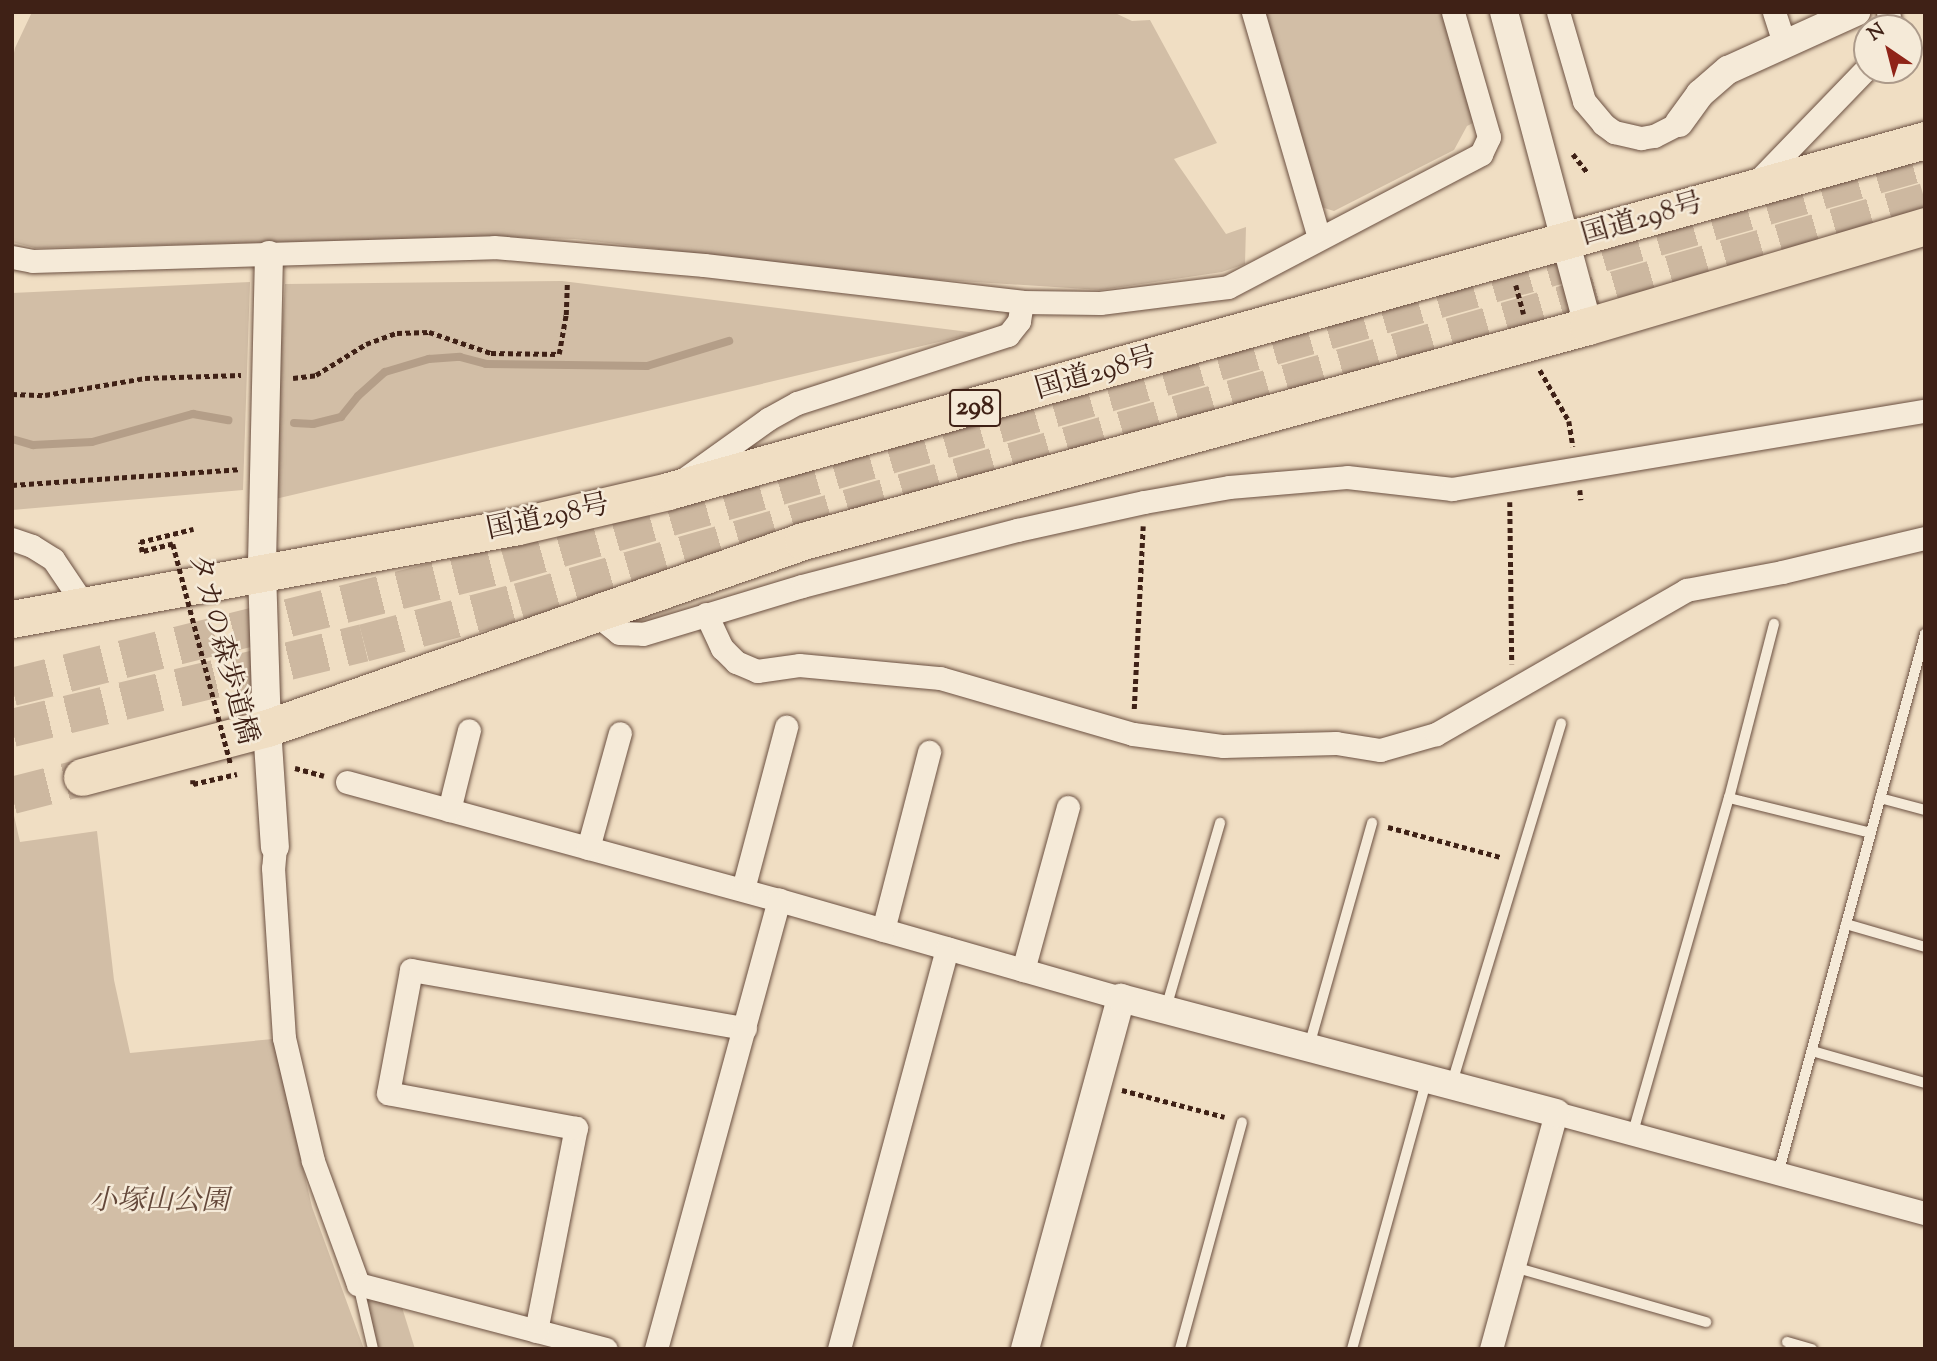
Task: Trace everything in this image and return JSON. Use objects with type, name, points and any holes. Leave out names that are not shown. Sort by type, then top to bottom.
[{"type":"highway","name":"国道298号","points":[[12,619],[262,570],[518,526],[668,491],[1925,140]]},
{"type":"highway","points":[[82,777],[267,728],[803,541],[1588,326],[1925,226]]},
{"type":"street","points":[[1253,12],[1319,237]]},
{"type":"street","points":[[12,257],[32,261],[494,247],[570,251],[1022,302],[1100,303],[1228,288],[1319,237],[1473,160],[1487,146],[1487,128],[1453,12]]},
{"type":"street","points":[[1558,12],[1584,101],[1603,124],[1614,132],[1641,138],[1654,136],[1679,123],[1717,77],[1856,12]]},
{"type":"street","points":[[1774,12],[1784,44]]},
{"type":"street","points":[[1504,13],[1588,326]]},
{"type":"street","points":[[1749,190],[1853,82]]},
{"type":"street","points":[[269,255],[262,570],[267,728],[275,847],[273,868],[284,1038],[313,1161],[358,1284],[606,1349]]},
{"type":"street","points":[[668,491],[768,419],[797,403],[1009,335],[1020,321],[1022,302]]},
{"type":"street","points":[[597,615],[619,633],[643,634],[706,614],[1017,530],[1144,502],[1297,479],[1347,477],[1452,489],[1510,482],[1925,411]]},
{"type":"street","points":[[706,614],[722,648],[736,662],[757,671],[800,665],[940,678],[1133,734],[1223,746],[1336,743],[1380,750],[1427,738],[1686,590],[1782,572],[1925,538]]},
{"type":"street","points":[[12,539],[32,546],[53,559],[83,605]]},
{"type":"street","points":[[743,890],[786,727]]},
{"type":"street","points":[[449,810],[469,730]]},
{"type":"street","points":[[589,848],[620,733]]},
{"type":"street","points":[[883,930],[929,752]]},
{"type":"street","points":[[347,782],[779,900],[1121,998],[1633,1132],[1925,1213]]},
{"type":"street","points":[[1023,970],[1068,807]]},
{"type":"street","points":[[656,1349],[779,900]]},
{"type":"street","points":[[839,1349],[947,948]]},
{"type":"street","points":[[536,1331],[576,1128],[388,1093],[411,970],[745,1028]]},
{"type":"street","points":[[1025,1349],[1121,998]]},
{"type":"street","points":[[1491,1349],[1556,1113]]},
{"type":"lane","points":[[1633,1132],[1729,798],[1774,624]]},
{"type":"lane","points":[[1778,1174],[1925,634]]},
{"type":"lane","points":[[1352,1349],[1439,1082],[1519,862],[1561,723]]},
{"type":"lane","points":[[1729,798],[1871,833]]},
{"type":"lane","points":[[1881,798],[1925,810]]},
{"type":"lane","points":[[1166,1010],[1220,823]]},
{"type":"lane","points":[[1309,1048],[1372,823]]},
{"type":"lane","points":[[1846,924],[1925,947]]},
{"type":"lane","points":[[1812,1051],[1925,1083]]},
{"type":"lane","points":[[1180,1349],[1242,1122]]},
{"type":"lane","points":[[1514,1267],[1706,1322]]},
{"type":"lane","points":[[358,1284],[373,1349]]},
{"type":"lane","points":[[1787,1342],[1812,1349]]},
{"type":"path","points":[[1514,275],[1527,325]]},
{"type":"path","points":[[291,378],[316,375],[366,344],[405,332],[444,335],[466,346],[491,353],[559,354],[566,315],[567,282]]},
{"type":"path","points":[[1536,359],[1542,379],[1569,421],[1581,500]]},
{"type":"path","points":[[12,394],[45,395],[145,378],[247,375]]},
{"type":"path","points":[[12,485],[264,467]]},
{"type":"path","points":[[1510,482],[1512,690]]},
{"type":"path","points":[[1133,734],[1144,502]]},
{"type":"path","name":"タカの森歩道橋","points":[[193,529],[140,542],[142,552],[173,544],[231,765]]},
{"type":"path","points":[[284,765],[347,782]]},
{"type":"path","points":[[1372,823],[1519,862]]},
{"type":"path","points":[[1098,1083],[1242,1122]]},
{"type":"green space","points":[[32,12],[1113,12],[1132,21],[1150,20],[1217,143],[1174,159],[1226,234],[1246,227],[1245,264],[1222,272],[1101,290],[897,277],[575,239],[495,237],[35,248],[12,242],[12,63],[15,48]]},
{"type":"green space","points":[[1265,12],[1442,12],[1473,123],[1467,126],[1454,150],[1334,211],[1321,207]]},
{"type":"green space","points":[[562,281],[977,333],[271,500],[285,284]]},
{"type":"green space","points":[[250,282],[243,490],[12,510],[12,293]]},
{"type":"green space","name":"小塚山公園","points":[[12,807],[20,842],[97,831],[114,980],[130,1053],[273,1039],[312,1207],[364,1349],[12,1349]]},
{"type":"green space","points":[[366,1301],[400,1301],[415,1349],[379,1349]]},
{"type":"waterway","points":[[294,423],[313,424],[341,417],[358,396],[385,372],[429,359],[460,357],[486,364],[647,366],[729,341]]},
{"type":"waterway","points":[[12,439],[33,445],[92,442],[193,414],[228,420]]},
{"type":"tunnel","points":[[12,687],[505,564],[1925,161]]},
{"type":"tunnel","points":[[12,728],[364,643],[519,602],[1925,202]]},
{"type":"tunnel","points":[[12,795],[82,777]]}]
